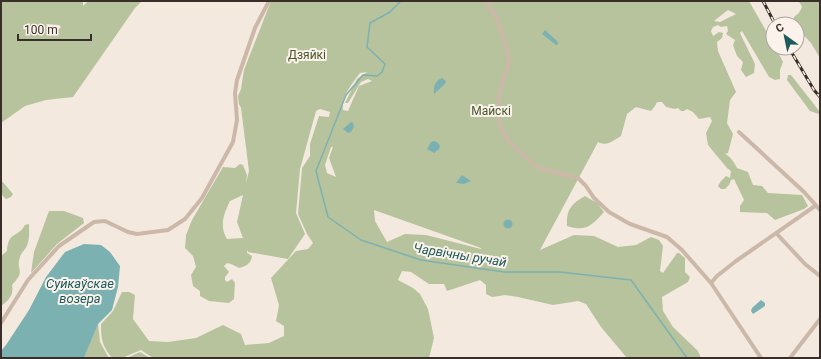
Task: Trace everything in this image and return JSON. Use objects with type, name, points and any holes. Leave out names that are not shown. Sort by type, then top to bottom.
[{"type":"street","points":[[1,323],[28,280],[59,246],[94,222],[105,221],[128,232],[137,234],[168,230],[185,219],[202,198],[233,142],[237,120],[235,93],[237,80],[255,28],[269,1]]},
{"type":"street","points":[[486,1],[497,18],[508,54],[509,62],[500,90],[497,115],[502,130],[509,142],[534,165],[552,172],[578,178],[586,186],[594,198],[609,212],[630,224],[667,237],[682,250],[711,283],[760,358]]},
{"type":"street","points":[[739,132],[804,192],[820,210]]},
{"type":"street","points":[[711,283],[717,276],[736,261],[815,206]]},
{"type":"street","points":[[776,233],[805,264],[820,276]]},
{"type":"street","points":[[790,358],[820,319]]},
{"type":"green space","points":[[1,1],[83,1],[83,6],[88,1],[142,1],[135,8],[73,97],[46,100],[25,106],[1,123]],"holes":[[[46,24],[59,25],[61,27],[54,34]]]},
{"type":"green space","points":[[271,1],[749,1],[765,29],[765,56],[780,56],[783,62],[780,70],[780,79],[775,80],[769,77],[742,31],[740,33],[755,64],[754,73],[746,77],[741,70],[743,62],[737,56],[733,45],[735,40],[726,34],[728,31],[727,26],[721,27],[718,25],[713,27],[711,31],[713,36],[719,32],[723,33],[722,38],[717,42],[718,51],[736,92],[730,100],[727,123],[733,134],[728,153],[725,154],[732,160],[737,168],[748,172],[753,185],[762,186],[768,193],[802,195],[808,206],[775,220],[767,213],[740,212],[740,206],[744,200],[734,179],[731,180],[725,189],[721,189],[718,186],[726,176],[730,178],[731,171],[708,145],[706,133],[712,121],[710,117],[699,119],[693,112],[687,109],[681,111],[678,108],[675,109],[666,107],[662,102],[657,102],[651,111],[636,107],[627,114],[621,136],[604,144],[598,142],[540,250],[574,235],[594,236],[618,247],[636,245],[651,237],[659,240],[663,246],[660,271],[663,273],[677,253],[679,253],[685,258],[685,272],[690,277],[688,282],[662,297],[663,311],[673,327],[698,351],[701,358],[627,358],[601,327],[586,304],[578,301],[553,305],[505,295],[492,297],[486,294],[486,285],[480,280],[447,291],[444,284],[429,284],[411,272],[402,271],[398,280],[413,288],[420,294],[428,309],[434,338],[429,358],[153,358],[141,350],[122,358],[112,358],[106,350],[103,342],[101,324],[113,311],[122,292],[129,292],[135,295],[133,319],[149,341],[168,342],[196,338],[223,325],[241,334],[245,345],[269,343],[284,336],[284,326],[276,321],[279,305],[271,278],[296,251],[308,249],[313,243],[298,214],[302,168],[310,156],[310,144],[319,116],[329,117],[330,112],[320,109],[316,111],[300,169],[296,213],[305,234],[288,259],[248,252],[247,250],[247,253],[252,256],[251,261],[248,264],[239,268],[227,263],[224,266],[229,272],[225,277],[225,280],[227,282],[232,279],[235,283],[234,299],[229,303],[209,301],[200,296],[200,291],[193,286],[191,275],[196,267],[193,256],[185,248],[186,235],[192,220],[223,167],[235,168],[240,164],[243,165],[247,175],[246,183],[249,171],[241,108],[238,96],[241,89],[244,70]],"holes":[[[728,10],[736,14],[720,22],[714,21]],[[367,72],[357,79],[345,103],[348,103],[361,82],[368,79],[372,81],[359,86],[348,111],[343,110],[345,95],[360,73]],[[331,147],[333,147],[329,158],[336,177],[327,173],[325,165]],[[243,195],[237,222],[243,238],[227,239],[223,229],[224,215],[230,201]],[[374,210],[481,249],[426,235],[405,234],[387,242],[375,221]]]},
{"type":"green space","points":[[797,1],[820,1],[820,58],[811,43],[805,37],[805,16],[795,16],[799,13],[802,7]]},
{"type":"green space","points":[[788,75],[791,75],[820,112],[819,114],[810,111],[787,80]]},
{"type":"green space","points":[[1,180],[13,194],[11,197],[6,199],[1,194]]},
{"type":"green space","points":[[585,196],[597,203],[604,212],[592,224],[584,228],[567,226],[567,216],[570,208]]},
{"type":"green space","points":[[49,211],[64,211],[83,218],[84,223],[57,244],[31,273],[34,252]]},
{"type":"green space","points":[[29,224],[28,243],[21,254],[19,262],[19,276],[12,285],[10,297],[1,306],[1,256],[7,251],[11,237],[19,232],[25,225]]},
{"type":"green space","points":[[98,323],[100,342],[109,358],[84,358]]},
{"type":"green space","points":[[140,352],[150,358],[127,358]]},
{"type":"water","points":[[545,30],[558,42],[558,44],[556,45],[542,34]]},
{"type":"water","points":[[442,78],[446,81],[445,84],[434,94],[435,84]]},
{"type":"water","points":[[351,122],[353,123],[354,127],[351,132],[348,133],[343,129]]},
{"type":"water","points":[[434,141],[440,146],[434,153],[427,149],[431,142]]},
{"type":"water","points":[[462,175],[471,181],[464,184],[456,183]]},
{"type":"water","points":[[508,219],[513,224],[508,229],[503,224]]},
{"type":"water","name":"Суйкаўскае возера","points":[[84,244],[101,245],[110,252],[120,266],[118,287],[112,310],[98,324],[84,358],[1,358],[1,351],[29,310],[46,277],[65,252]]},
{"type":"water","points":[[761,300],[765,303],[765,306],[753,314],[751,311],[752,308]]},
{"type":"waterway","name":"Чарвічны ручай","points":[[401,1],[390,12],[370,23],[367,47],[385,64],[382,72],[377,76],[363,75],[346,95],[316,171],[328,217],[361,240],[421,260],[504,272],[560,272],[631,280],[687,358]]},
{"type":"railway","points":[[763,1],[771,16]]},
{"type":"railway","points":[[794,56],[814,90],[820,97]]},
{"type":"park label","name":"Дзяйкі","points":[[307,55]]},
{"type":"park label","name":"Майскі","points":[[491,111]]}]
